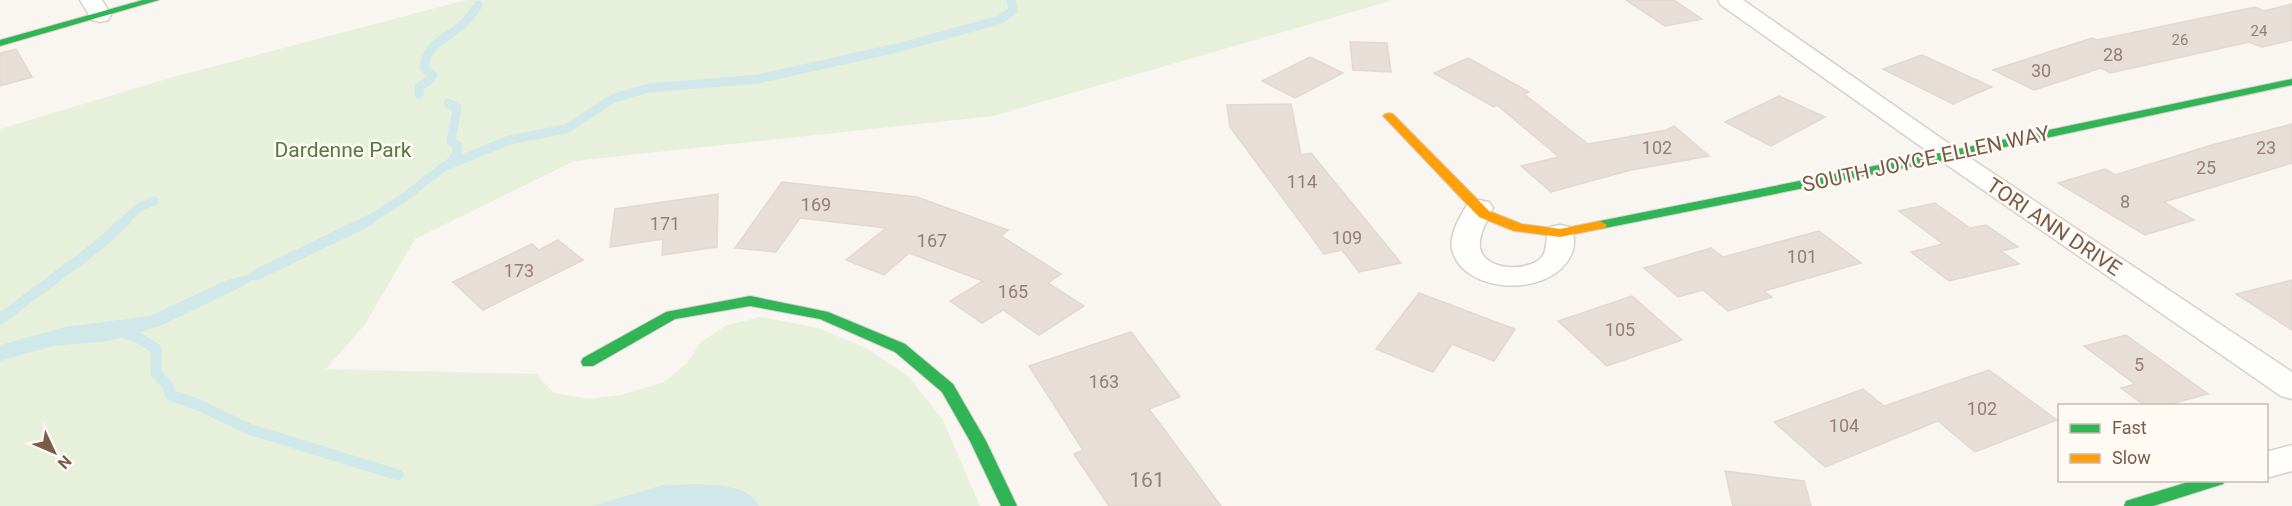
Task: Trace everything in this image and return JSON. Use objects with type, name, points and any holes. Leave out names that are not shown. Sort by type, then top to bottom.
[{"type":"street","points":[[0,43],[96,8],[154,0]]},
{"type":"street","name":"TORI ANN DRIVE","points":[[1729,0],[1949,155],[2292,388]]},
{"type":"street","name":"SOUTH JOYCE ELLEN WAY","points":[[1389,116],[1484,214],[1519,228],[1560,234],[2292,82]]},
{"type":"street","points":[[1479,208],[1466,239],[1467,254],[1478,268],[1504,276],[1528,276],[1553,263],[1558,250],[1560,234]]},
{"type":"street","points":[[588,362],[671,315],[750,301],[823,315],[900,348],[948,388],[978,441],[1009,506]]},
{"type":"street","points":[[2268,464],[2292,458]]},
{"type":"street","points":[[2132,506],[2210,482]]},
{"type":"green space","name":"Dardenne Park","points":[[466,0],[1393,0],[993,116],[574,161],[415,239],[365,324],[326,369],[536,374],[554,393],[589,399],[621,395],[664,382],[687,363],[701,342],[727,325],[761,317],[818,328],[866,348],[908,376],[943,420],[980,506],[0,506],[0,129],[170,78]]},
{"type":"water","points":[[269,270],[237,289],[160,326],[109,341],[53,346],[0,361],[0,345],[65,327],[150,316],[227,280]]},
{"type":"water","points":[[700,484],[733,488],[748,494],[759,506],[592,506],[663,485]]},
{"type":"building","points":[[1626,0],[1674,0],[1702,19],[1665,26]]},
{"type":"building","points":[[2292,4],[2292,40],[2262,47],[2249,42],[2110,73],[2101,68],[2034,90],[1993,70],[2092,38],[2097,40],[2255,7],[2264,11]]},
{"type":"building","points":[[1350,42],[1387,43],[1391,72],[1353,70]]},
{"type":"building","points":[[16,49],[32,77],[0,86],[0,53]]},
{"type":"building","points":[[1922,55],[1992,87],[1953,104],[1883,69]]},
{"type":"building","points":[[1310,57],[1343,73],[1295,98],[1262,81]]},
{"type":"building","points":[[1468,58],[1529,92],[1524,94],[1588,144],[1667,130],[1674,126],[1709,156],[1631,170],[1551,192],[1521,166],[1559,157],[1497,105],[1494,107],[1434,73]]},
{"type":"building","points":[[1779,96],[1825,117],[1771,146],[1725,122]]},
{"type":"building","points":[[1291,104],[1301,155],[1311,153],[1401,263],[1359,272],[1342,250],[1324,254],[1230,127],[1227,105]]},
{"type":"building","points":[[2292,124],[2292,163],[2164,202],[2194,220],[2145,235],[2058,183],[2105,169],[2115,175],[2212,145]]},
{"type":"building","points":[[782,182],[917,197],[1008,230],[1001,236],[1061,274],[1048,283],[1084,306],[1039,335],[1003,310],[982,323],[950,301],[983,281],[909,253],[884,275],[846,260],[886,228],[800,218],[776,252],[735,248]]},
{"type":"building","points":[[718,194],[717,247],[662,255],[663,239],[610,247],[615,209]]},
{"type":"building","points":[[1935,203],[1970,228],[1986,225],[2018,247],[2001,251],[2019,264],[1949,281],[1911,252],[1943,244],[1899,211]]},
{"type":"building","points":[[1819,231],[1861,263],[1764,291],[1772,297],[1728,311],[1703,290],[1678,297],[1644,268],[1711,248],[1723,257]]},
{"type":"building","points":[[558,240],[583,260],[483,310],[453,282],[532,244],[539,250]]},
{"type":"building","points":[[2292,280],[2292,330],[2236,294]]},
{"type":"building","points":[[1419,293],[1515,329],[1494,361],[1452,344],[1433,372],[1376,349]]},
{"type":"building","points":[[1632,296],[1682,340],[1607,366],[1558,321]]},
{"type":"building","points":[[1131,332],[1180,397],[1149,409],[1221,506],[1109,506],[1074,454],[1083,450],[1029,366]]},
{"type":"building","points":[[2126,335],[2208,394],[2171,404],[2143,404],[2121,388],[2135,384],[2084,346]]},
{"type":"building","points":[[1989,370],[2057,420],[1975,452],[1938,421],[1825,467],[1774,422],[1863,389],[1884,406]]},
{"type":"building","points":[[1725,471],[1804,481],[1811,506],[1733,506]]},
{"type":"waterway","points":[[367,221],[405,197],[443,167],[509,140],[566,129],[614,98],[649,88],[758,79],[897,48],[999,20],[1013,11],[1011,0]]},
{"type":"waterway","points":[[419,94],[419,87],[430,80],[433,75],[424,68],[431,49],[462,25],[478,5]]},
{"type":"waterway","points":[[448,103],[457,108],[451,141],[457,145],[457,153],[450,163]]},
{"type":"waterway","points":[[124,221],[138,208],[154,201]]},
{"type":"waterway","points":[[0,319],[99,245],[126,220]]},
{"type":"waterway","points":[[256,275],[370,220]]},
{"type":"waterway","points":[[118,330],[139,338],[156,349],[156,373],[168,386],[170,395],[199,405],[249,429],[398,475]]},
{"type":"traffic: fast","points":[[0,43],[154,0]]},
{"type":"traffic: fast","points":[[1600,225],[1949,155],[2292,82]]},
{"type":"traffic: fast","points":[[588,362],[671,315],[750,301],[823,315],[900,348],[948,388],[978,441],[1009,506]]},
{"type":"traffic: fast","points":[[2132,506],[2210,482]]},
{"type":"traffic: slow","points":[[1389,116],[1484,214],[1519,228],[1560,233],[1600,225]]}]
